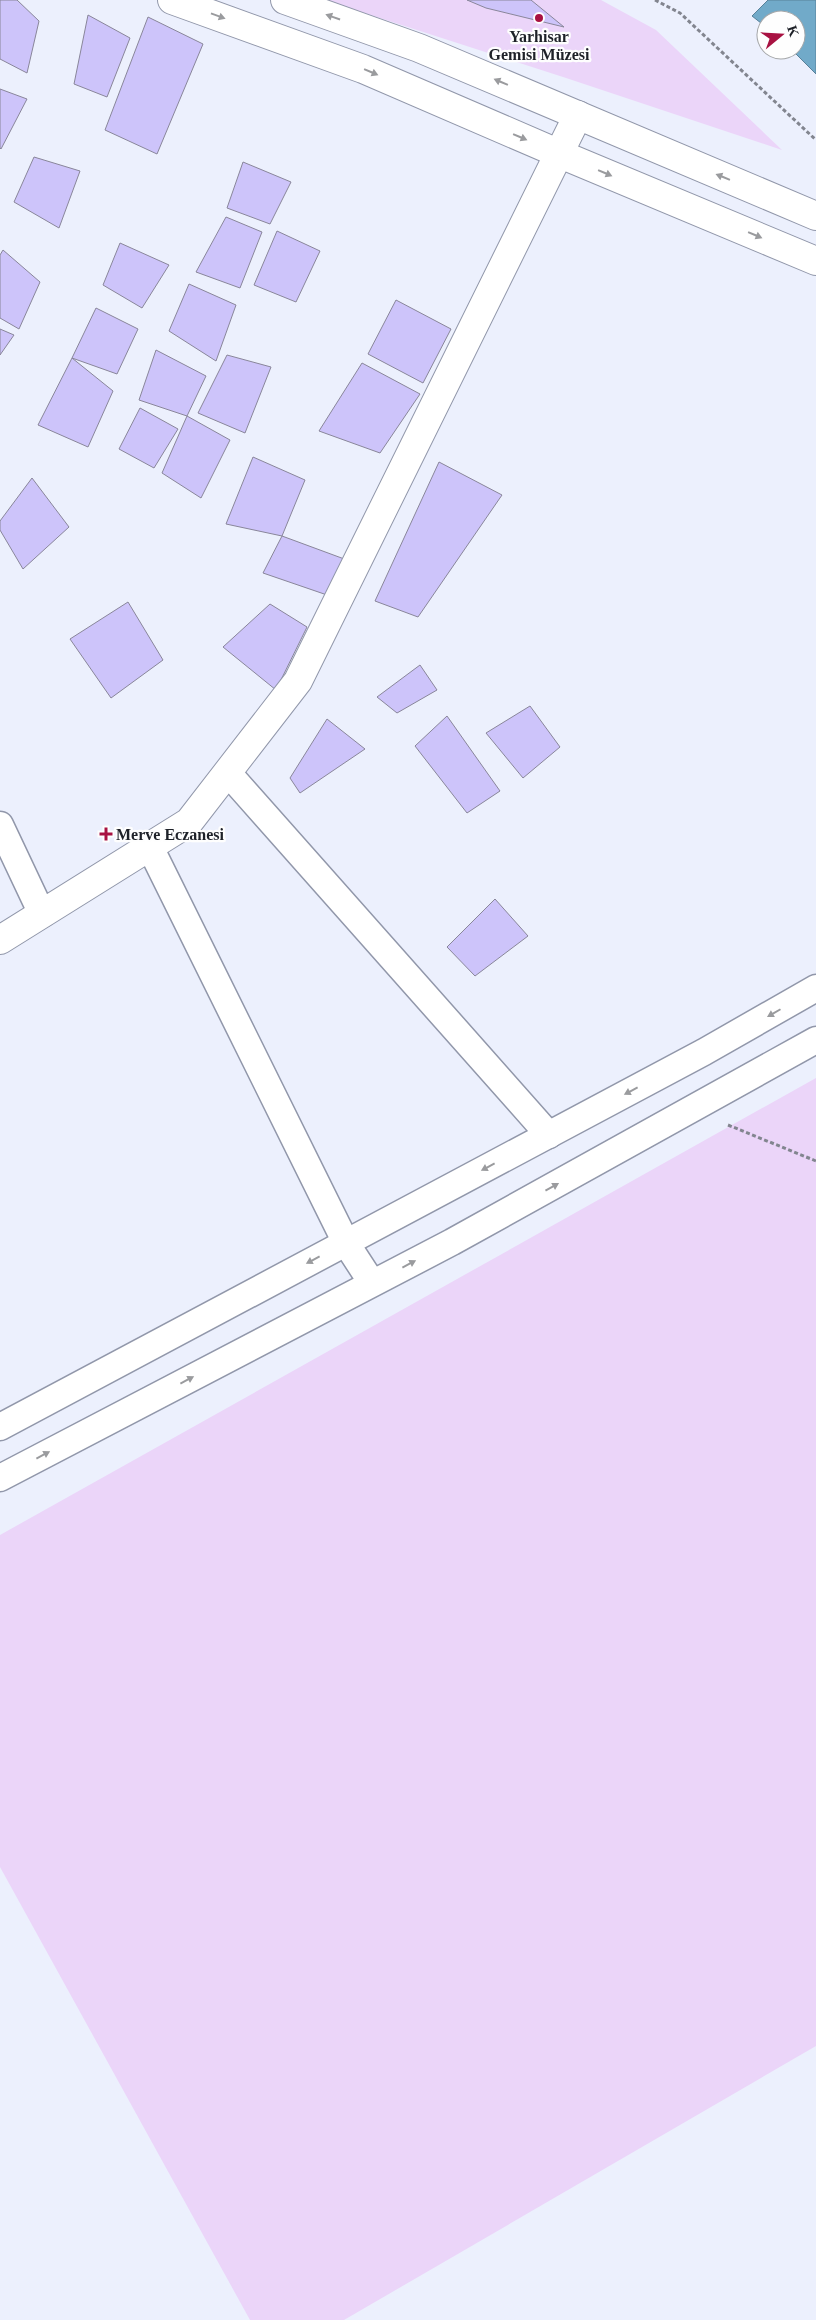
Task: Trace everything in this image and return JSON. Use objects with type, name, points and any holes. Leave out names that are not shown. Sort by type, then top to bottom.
[{"type":"street","points":[[172,0],[363,69],[816,261]]},
{"type":"street","points":[[285,0],[419,48],[816,216]]},
{"type":"street","points":[[0,940],[189,822],[298,681],[578,115]]},
{"type":"street","points":[[228,773],[549,1135]]},
{"type":"street","points":[[0,825],[42,914]]},
{"type":"street","points":[[150,847],[346,1243],[372,1283]]},
{"type":"street","points":[[0,1427],[704,1052],[816,988]]},
{"type":"street","points":[[0,1478],[452,1242],[816,1040]]},
{"type":"path","points":[[655,0],[680,13],[816,140]]},
{"type":"path","points":[[690,1110],[816,1161]]},
{"type":"shaded area","points":[[324,0],[601,0],[656,30],[782,150],[563,77]]},
{"type":"shaded area","points":[[816,1078],[816,2046],[344,2320],[250,2320],[0,1867],[0,1535]]},
{"type":"water","points":[[768,0],[816,0],[816,74],[802,60],[806,60],[806,10],[758,10]]},
{"type":"building","points":[[0,0],[17,0],[39,21],[27,73],[0,59]]},
{"type":"building","name":"Yarhisar Gemisi Müzesi","points":[[467,0],[531,0],[564,27],[486,8]]},
{"type":"building","points":[[88,15],[130,38],[107,97],[74,84]]},
{"type":"building","points":[[148,17],[203,44],[157,154],[105,130]]},
{"type":"building","points":[[0,89],[27,99],[1,149],[0,148]]},
{"type":"building","points":[[34,157],[80,171],[59,228],[14,202]]},
{"type":"building","points":[[243,162],[291,182],[270,224],[227,208]]},
{"type":"building","points":[[226,217],[262,232],[240,288],[196,272]]},
{"type":"building","points":[[277,231],[320,251],[296,302],[254,285]]},
{"type":"building","points":[[120,243],[169,265],[142,308],[103,285]]},
{"type":"building","points":[[3,250],[40,282],[19,329],[0,318],[0,255]]},
{"type":"building","points":[[189,284],[236,305],[216,361],[169,331]]},
{"type":"building","points":[[396,300],[451,329],[423,383],[368,354]]},
{"type":"building","points":[[96,308],[138,329],[117,374],[72,358]]},
{"type":"building","points":[[0,329],[14,335],[0,355]]},
{"type":"building","points":[[156,350],[206,376],[187,416],[139,400]]},
{"type":"building","points":[[227,355],[271,367],[245,433],[198,413]]},
{"type":"building","points":[[72,358],[113,391],[88,447],[38,425]]},
{"type":"building","points":[[362,363],[420,394],[380,453],[319,431]]},
{"type":"building","points":[[140,408],[178,429],[154,468],[119,449]]},
{"type":"building","points":[[187,416],[230,440],[201,498],[162,473]]},
{"type":"building","points":[[253,457],[305,480],[282,536],[226,524]]},
{"type":"building","points":[[439,462],[502,495],[418,617],[375,601]]},
{"type":"building","points":[[32,478],[69,527],[23,569],[0,530],[0,521]]},
{"type":"building","points":[[282,536],[347,560],[330,596],[263,573]]},
{"type":"building","points":[[128,602],[163,660],[111,698],[70,639]]},
{"type":"building","points":[[270,604],[307,627],[276,690],[223,647]]},
{"type":"building","points":[[420,665],[437,690],[397,713],[377,697]]},
{"type":"building","points":[[530,706],[560,747],[523,778],[486,733]]},
{"type":"building","points":[[447,716],[500,791],[467,813],[415,746]]},
{"type":"building","points":[[327,719],[365,749],[300,793],[290,778]]},
{"type":"building","points":[[495,899],[528,936],[475,976],[447,947]]},
{"type":"place","name":"Yarhisar Gemisi Müzesi","points":[[539,18]]},
{"type":"place","name":"Merve Eczanesi","points":[[106,834]]}]
